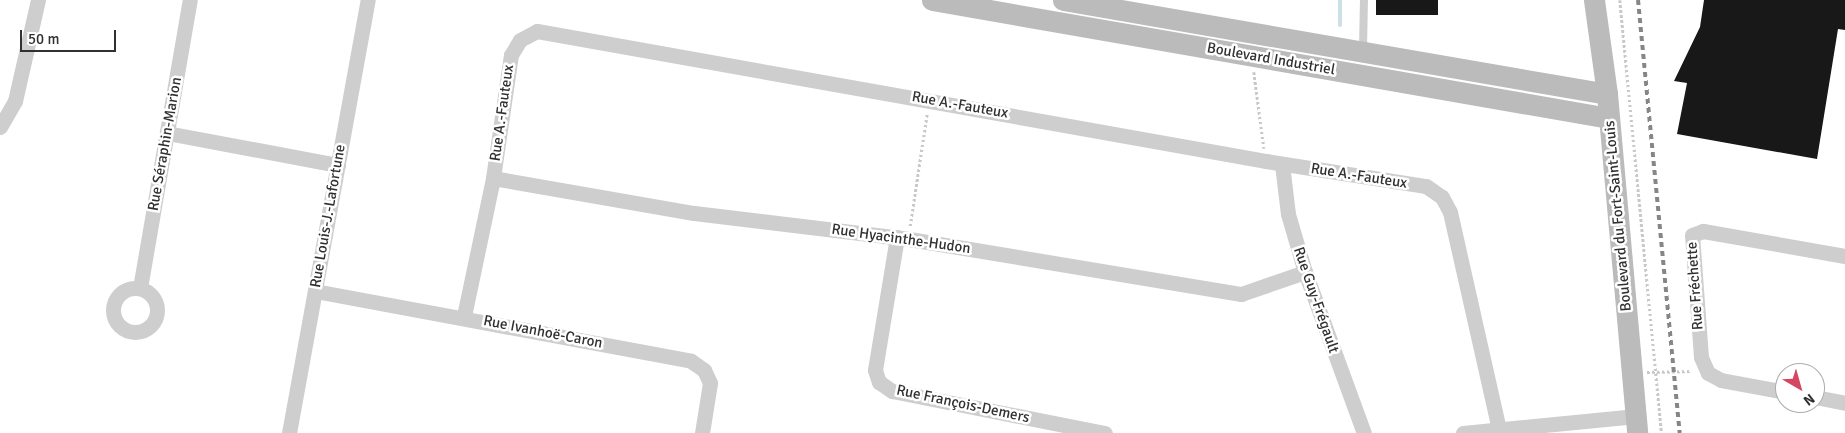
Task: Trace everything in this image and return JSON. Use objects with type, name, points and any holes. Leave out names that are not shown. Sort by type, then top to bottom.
[{"type":"street","points":[[0,128],[15,101],[38,0]]},
{"type":"street","name":"Rue Séraphin-Marion","points":[[140,288],[190,0]]},
{"type":"street","name":"Rue Louis-J.-Lafortune","points":[[289,433],[368,0]]},
{"type":"street","name":"Boulevard Industriel","points":[[932,0],[973,4],[1054,21],[1609,118]]},
{"type":"street","points":[[1054,21],[1062,0]]},
{"type":"street","name":"Boulevard Industriel","points":[[1062,0],[1607,94]]},
{"type":"street","name":"Boulevard du Fort-Saint-Louis","points":[[1594,0],[1607,94],[1636,424]]},
{"type":"street","points":[[1178,43],[1183,21]]},
{"type":"street","name":"Rue A.-Fauteux","points":[[464,316],[493,178],[511,55],[520,40],[537,31],[929,99],[1282,164],[1426,186],[1442,197],[1450,212],[1498,429]]},
{"type":"street","points":[[1297,64],[1300,41]]},
{"type":"street","points":[[1351,73],[1359,51]]},
{"type":"street","points":[[168,133],[338,165]]},
{"type":"street","name":"Rue Guy-Frégault","points":[[1282,164],[1288,214],[1305,272],[1364,433]]},
{"type":"street","name":"Rue Hyacinthe-Hudon","points":[[493,178],[694,213],[903,238],[1241,294],[1305,272]]},
{"type":"street","name":"Rue Fréchette","points":[[1708,373],[1701,356],[1690,249],[1693,233],[1703,230],[1845,256]]},
{"type":"street","name":"Rue François-Demers","points":[[903,238],[875,370],[879,382],[892,391],[1105,433]]},
{"type":"street","name":"Rue Ivanhoë-Caron","points":[[315,291],[464,316],[691,360],[704,370],[710,383],[702,433]]},
{"type":"street","points":[[1708,373],[1721,380],[1775,390]]},
{"type":"street","points":[[1825,399],[1845,403]]},
{"type":"street","points":[[1463,433],[1498,429],[1636,424]]},
{"type":"lane","points":[[1359,51],[1364,0]]},
{"type":"path","name":"Boulevard du Fort-Saint-Louis","points":[[1620,0],[1662,433]]},
{"type":"path","points":[[1252,56],[1266,161]]},
{"type":"path","points":[[903,238],[929,99]]},
{"type":"path","points":[[1632,374],[1656,371],[1708,373]]},
{"type":"building","points":[[1376,0],[1438,0],[1438,15],[1376,15]]},
{"type":"building","points":[[1704,0],[1845,0],[1845,30],[1838,29],[1817,159],[1677,134],[1687,83],[1674,81],[1700,27]]},
{"type":"waterway","points":[[1340,0],[1340,25]]},
{"type":"railway","points":[[1638,0],[1680,433]]}]
